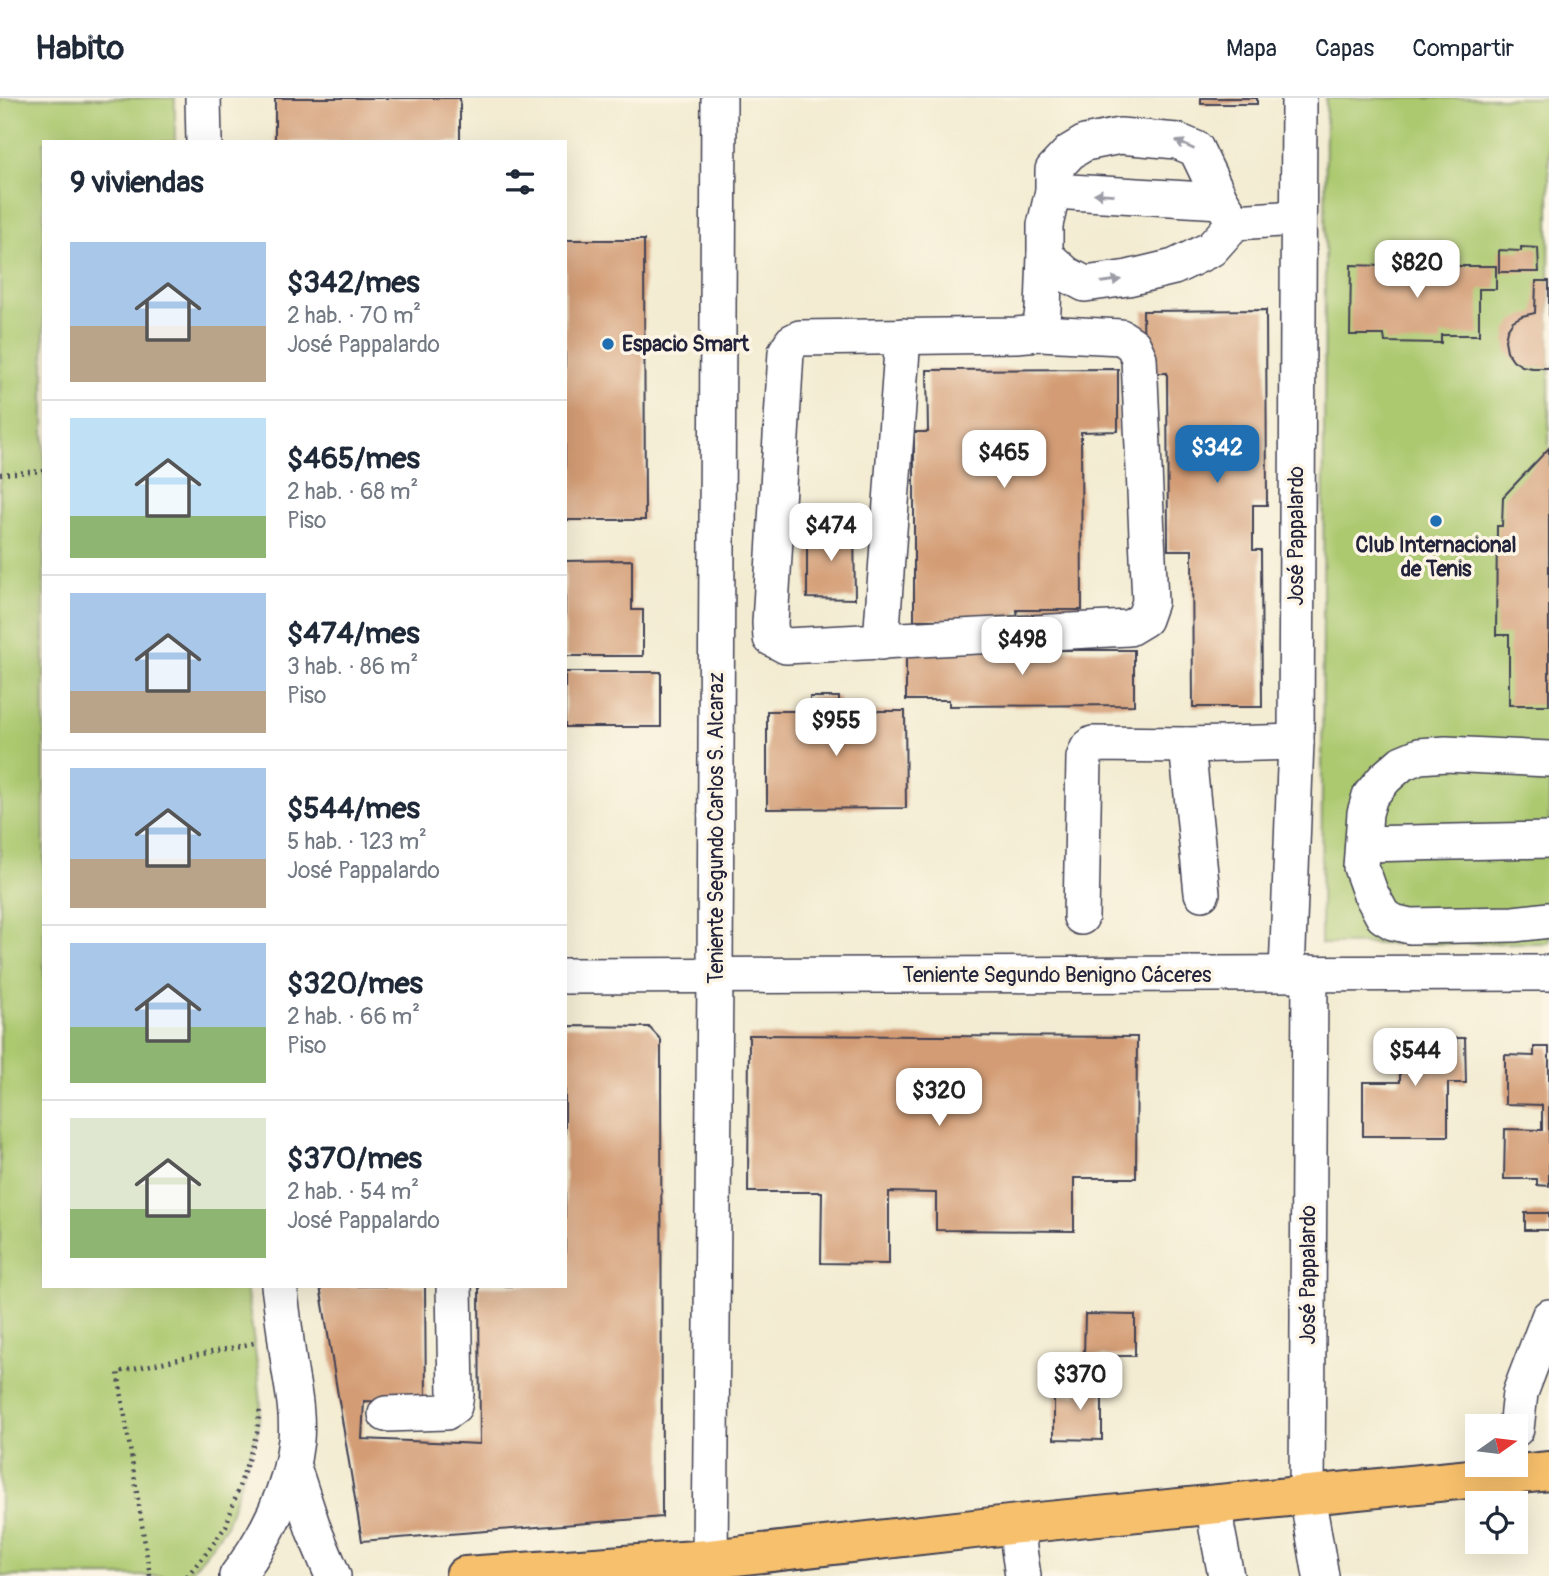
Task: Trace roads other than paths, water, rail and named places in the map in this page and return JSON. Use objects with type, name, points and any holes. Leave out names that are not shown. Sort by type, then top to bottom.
[{"type":"main road","points":[[1528,1470],[1549,1471]]},
{"type":"main road","points":[[465,1576],[710,1559],[1465,1476]]},
{"type":"street","points":[[203,98],[204,140]]},
{"type":"street","name":"Teniente Segundo Carlos S. Alcaraz","points":[[710,1559],[716,976],[719,98]]},
{"type":"street","name":"José Pappalardo","points":[[1299,98],[1296,742],[1299,973],[1307,1495],[1321,1576]]},
{"type":"street","points":[[1040,333],[1045,225],[1053,191],[1053,170],[1070,152],[1085,143],[1120,136],[1177,141],[1196,149],[1228,211]]},
{"type":"street","points":[[1053,191],[1297,218]]},
{"type":"street","points":[[1045,255],[1066,274],[1085,284],[1128,278],[1174,267],[1211,249],[1228,211]]},
{"type":"street","points":[[1040,333],[1121,337],[1133,345],[1139,358],[1150,602],[1144,619],[1129,628],[881,642],[786,646],[771,638],[786,352],[792,342],[800,338],[1040,333]]},
{"type":"street","points":[[881,642],[903,337]]},
{"type":"street","points":[[1081,917],[1084,758],[1088,748],[1093,744],[1104,743],[1188,745],[1296,742]]},
{"type":"street","points":[[1188,745],[1202,893]]},
{"type":"street","points":[[1549,759],[1446,754],[1419,756],[1402,763],[1370,796],[1365,813],[1361,867],[1383,916],[1393,922],[1410,926],[1549,920]]},
{"type":"street","points":[[1363,844],[1549,840]]},
{"type":"street","name":"Teniente Segundo Benigno Cáceres","points":[[567,976],[1549,973]]},
{"type":"street","points":[[237,1576],[268,1530],[292,1464],[296,1439],[296,1414],[279,1288]]},
{"type":"street","points":[[386,1414],[446,1412],[454,1406],[454,1288]]},
{"type":"street","points":[[1518,1414],[1520,1393],[1549,1317]]},
{"type":"street","points":[[292,1464],[314,1531],[333,1576]]},
{"type":"street","points":[[1215,1505],[1226,1576]]},
{"type":"street","points":[[1018,1524],[1023,1576]]},
{"type":"place","name":"Espacio Smart","points":[[608,344]]},
{"type":"place","name":"Club Internacional de Tenis","points":[[1436,521]]}]
